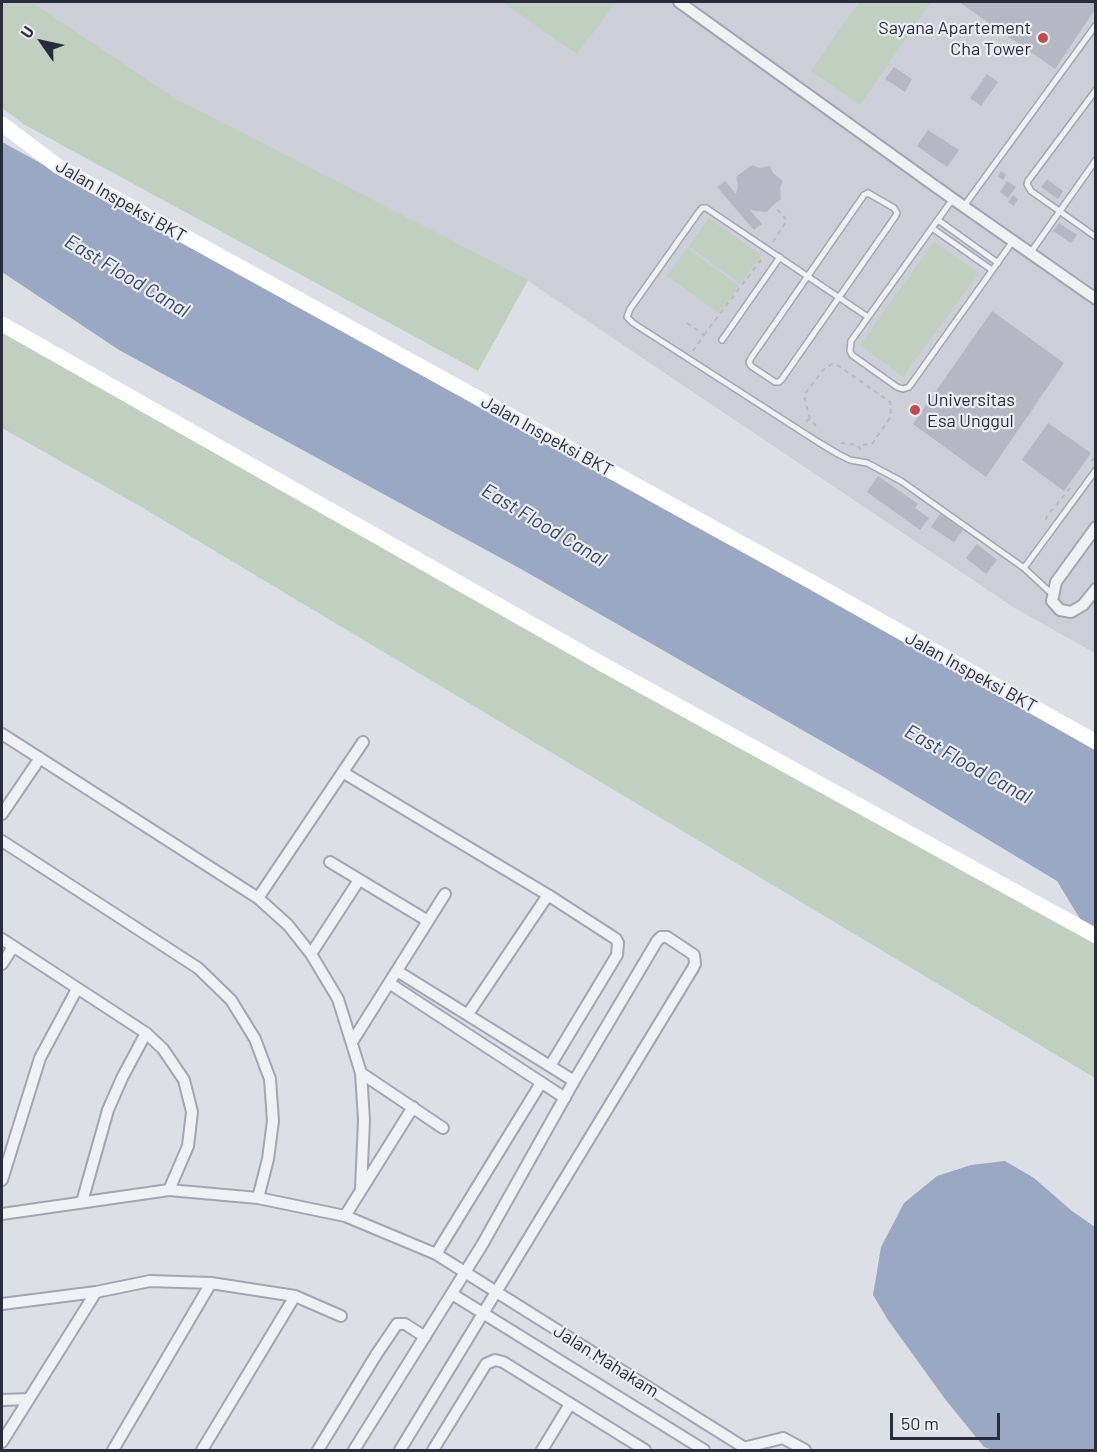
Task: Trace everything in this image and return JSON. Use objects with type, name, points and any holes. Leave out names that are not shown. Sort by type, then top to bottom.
[{"type":"street","points":[[680,2],[953,199],[1095,298]]},
{"type":"street","name":"Jalan Inspeksi BKT","points":[[2,124],[59,167],[1095,742]]},
{"type":"street","points":[[2,324],[532,625],[1095,936]]},
{"type":"street","points":[[1095,527],[1056,582],[1052,601],[1060,610],[1071,612],[1083,605],[1095,589]]},
{"type":"street","points":[[2,734],[258,898],[288,924],[311,954],[338,999],[361,1073],[364,1120],[361,1188]]},
{"type":"street","points":[[258,898],[363,742]]},
{"type":"street","points":[[2,814],[40,758]]},
{"type":"street","points":[[344,773],[548,896],[612,936],[618,943],[617,955],[545,1063],[531,1076]]},
{"type":"street","points":[[2,841],[198,968],[231,1000],[255,1039],[270,1079],[273,1121],[268,1159],[258,1197]]},
{"type":"street","points":[[330,862],[428,921]]},
{"type":"street","points":[[311,954],[359,879]]},
{"type":"street","points":[[352,1042],[445,894]]},
{"type":"street","points":[[468,1014],[548,896]]},
{"type":"street","points":[[354,1450],[482,1245],[658,938],[667,937],[691,952],[695,959],[693,968],[400,1450]]},
{"type":"street","points":[[2,939],[146,1033],[163,1049],[183,1080],[192,1112],[188,1146],[169,1190]]},
{"type":"street","points":[[2,964],[13,947]]},
{"type":"street","points":[[397,970],[574,1081]]},
{"type":"street","points":[[390,983],[565,1098]]},
{"type":"street","points":[[2,1180],[40,1058],[77,989]]},
{"type":"street","points":[[82,1202],[108,1110],[146,1033]]},
{"type":"street","points":[[361,1073],[443,1128]]},
{"type":"street","points":[[436,1254],[542,1083]]},
{"type":"street","points":[[345,1216],[413,1107]]},
{"type":"street","name":"Jalan Mahakam","points":[[2,1214],[169,1190],[258,1197],[345,1216],[436,1254],[746,1449]]},
{"type":"street","points":[[2,1304],[96,1292],[150,1281],[211,1283],[295,1296],[342,1316]]},
{"type":"street","points":[[113,1450],[211,1283]]},
{"type":"street","points":[[2,1442],[96,1292]]},
{"type":"street","name":"Jalan Mahakam","points":[[452,1294],[704,1450]]},
{"type":"street","points":[[202,1450],[295,1296]]},
{"type":"street","points":[[318,1450],[397,1324],[405,1324],[425,1337]]},
{"type":"street","points":[[433,1450],[486,1364],[491,1360],[503,1362],[645,1450]]},
{"type":"street","points":[[2,1400],[28,1399]]},
{"type":"street","points":[[542,1450],[570,1404]]},
{"type":"street","points":[[746,1449],[783,1438],[805,1450]]},
{"type":"lane","points":[[964,206],[1095,25]]},
{"type":"lane","points":[[1095,90],[1027,184],[1031,191],[1095,237]]},
{"type":"lane","points":[[1030,252],[1095,160]]},
{"type":"lane","points":[[873,194],[894,208],[897,213],[840,298],[780,382],[775,382],[751,366],[749,362],[751,358],[864,195],[873,194]]},
{"type":"lane","points":[[953,199],[849,346],[852,355],[897,387],[903,389],[909,387],[1013,241]]},
{"type":"lane","points":[[868,317],[710,209],[702,208],[630,309],[627,317],[818,442],[850,460],[867,463],[901,481],[1024,567],[1052,594]]},
{"type":"lane","points":[[938,220],[998,263]]},
{"type":"lane","points":[[932,228],[992,270]]},
{"type":"lane","points":[[722,340],[780,257]]},
{"type":"lane","points":[[1024,567],[1095,470]]},
{"type":"path","points":[[693,351],[769,249],[787,220],[776,208]]},
{"type":"path","points":[[687,323],[704,335]]},
{"type":"path","points":[[821,431],[810,419],[804,394],[823,370],[832,364],[839,366],[890,402],[891,408],[890,418],[872,444],[858,445],[835,441]]},
{"type":"path","points":[[801,421],[810,419]]},
{"type":"path","points":[[858,445],[864,455]]},
{"type":"path","points":[[1087,467],[1095,457]]},
{"type":"path","points":[[1045,527],[1047,516],[1067,489],[1075,483]]},
{"type":"shaded area","points":[[33,2],[1095,2],[1095,653],[1013,607],[528,281],[170,95]]},
{"type":"green space","points":[[2,2],[33,2],[170,95],[528,280],[478,371],[25,125],[2,108]]},
{"type":"green space","points":[[502,2],[616,2],[577,54]]},
{"type":"green space","points":[[859,2],[931,2],[860,105],[811,71]]},
{"type":"green space","points":[[709,218],[761,255],[740,284],[689,246]]},
{"type":"green space","points":[[934,242],[979,273],[903,377],[860,345]]},
{"type":"green space","points":[[687,248],[739,286],[719,313],[667,276]]},
{"type":"green space","points":[[2,322],[1095,936],[1095,1078],[143,508],[2,428]]},
{"type":"water","name":"East Flood Canal","points":[[2,142],[862,615],[1095,750],[1095,936],[1088,932],[1057,881],[879,774],[521,569],[119,350],[2,272]]},
{"type":"water","points":[[1005,1161],[1034,1178],[1072,1211],[1095,1227],[1095,1450],[993,1450],[984,1447],[945,1399],[888,1320],[873,1295],[881,1247],[904,1203],[937,1176],[971,1165]]},
{"type":"building","name":"Sayana Apartement Cha Tower","points":[[959,2],[1096,2],[1096,8],[1055,69]]},
{"type":"building","points":[[894,67],[912,79],[905,92],[885,79]]},
{"type":"building","points":[[987,74],[998,82],[981,106],[970,98]]},
{"type":"building","points":[[928,130],[959,150],[947,167],[917,146]]},
{"type":"building","points":[[752,165],[759,168],[770,166],[773,173],[783,181],[780,187],[781,199],[767,212],[750,210],[762,224],[754,230],[717,187],[725,181],[736,194],[738,186],[736,177]]},
{"type":"building","points":[[1001,171],[1006,175],[1003,180],[998,176]]},
{"type":"building","points":[[1047,179],[1063,191],[1058,199],[1041,187]]},
{"type":"building","points":[[1007,181],[1016,187],[1008,198],[1000,192]]},
{"type":"building","points":[[1013,195],[1018,199],[1014,206],[1008,202]]},
{"type":"building","points":[[1059,223],[1077,235],[1071,243],[1053,231]]},
{"type":"building","points":[[992,311],[1064,363],[986,477],[913,424]]},
{"type":"building","points":[[1048,423],[1091,453],[1064,491],[1022,460]]},
{"type":"building","points":[[878,476],[918,504],[915,508],[929,518],[920,530],[867,492]]},
{"type":"building","points":[[940,514],[963,530],[954,542],[931,527]]},
{"type":"building","points":[[977,544],[997,560],[986,574],[966,558]]},
{"type":"place","name":"Sayana Apartement Cha Tower","points":[[1043,38]]},
{"type":"place","name":"Universitas Esa Unggul","points":[[915,410]]}]
